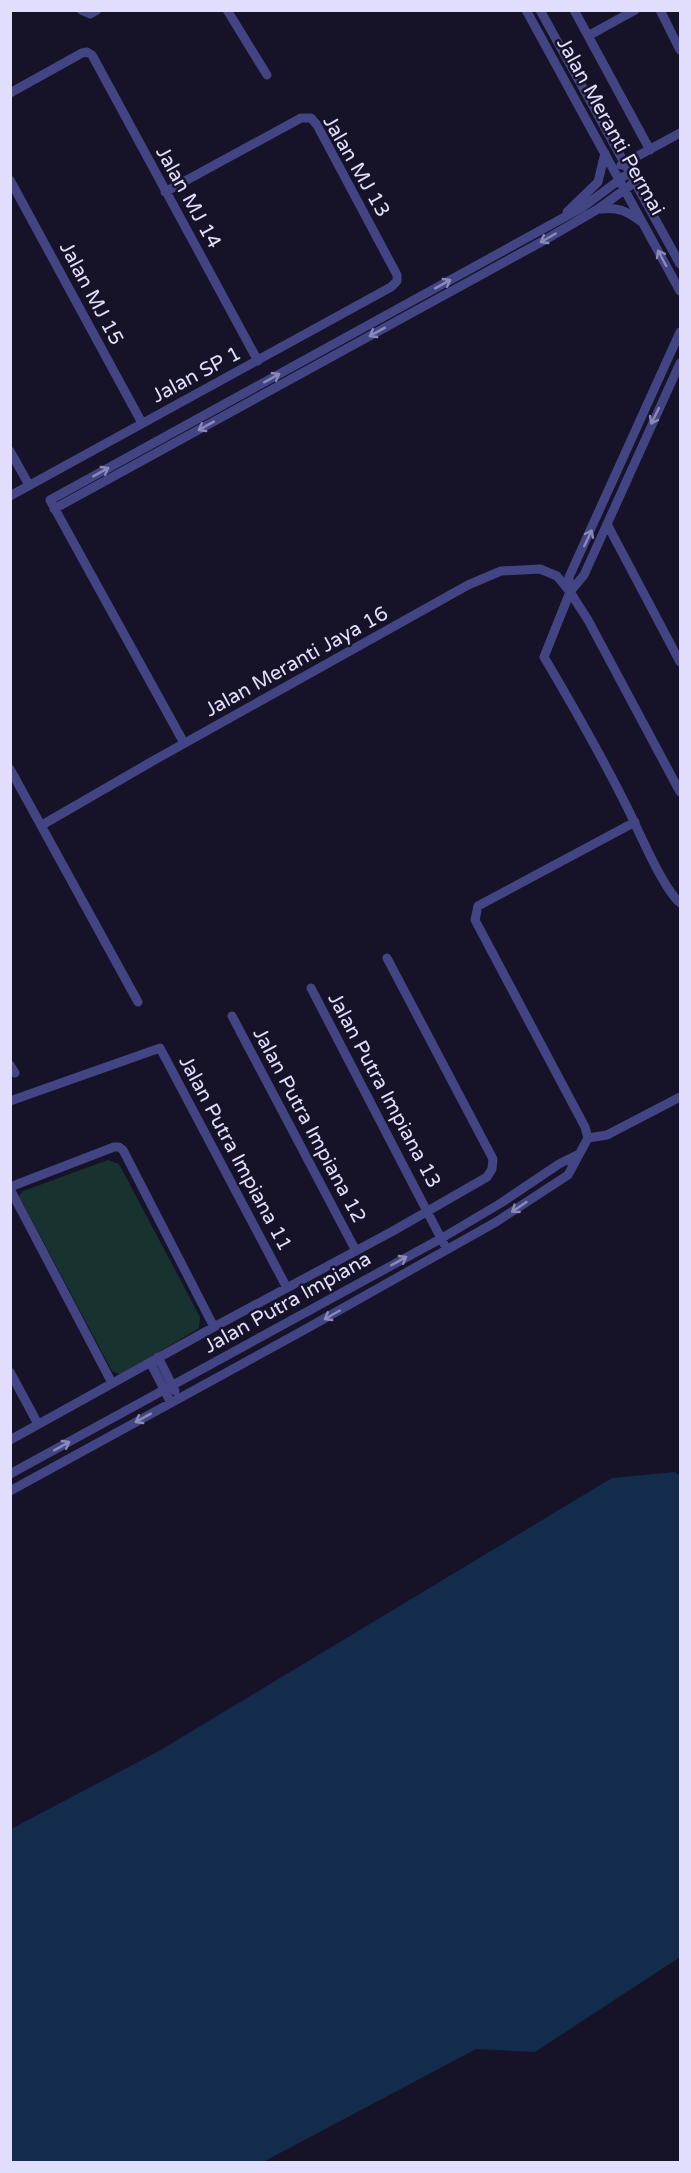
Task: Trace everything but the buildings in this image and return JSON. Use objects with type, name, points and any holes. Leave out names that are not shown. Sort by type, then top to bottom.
[{"type":"street","points":[[226,10],[267,75]]},
{"type":"street","name":"Jalan Meranti Permai","points":[[526,10],[681,291]]},
{"type":"street","points":[[540,10],[681,264]]},
{"type":"street","points":[[574,10],[650,150]]},
{"type":"street","points":[[588,36],[635,10]]},
{"type":"street","points":[[660,10],[681,50]]},
{"type":"street","name":"Jalan MJ 14","points":[[10,93],[82,52],[87,52],[92,56],[258,361]]},
{"type":"street","name":"Jalan MJ 13","points":[[165,192],[301,118],[311,118],[392,265],[397,281]]},
{"type":"street","points":[[614,169],[681,134]]},
{"type":"street","points":[[556,222],[598,182],[605,153]]},
{"type":"street","points":[[52,504],[583,207],[630,172]]},
{"type":"street","name":"Jalan MJ 15","points":[[10,180],[142,423]]},
{"type":"street","points":[[52,504],[543,241],[598,209],[635,182]]},
{"type":"street","points":[[598,209],[618,208],[628,212],[644,224]]},
{"type":"street","name":"Jalan SP 1","points":[[10,496],[258,361],[391,287],[397,281]]},
{"type":"street","points":[[570,592],[570,577],[681,333]]},
{"type":"street","points":[[681,363],[646,434],[584,575],[570,592],[544,657],[579,715],[664,881],[681,903]]},
{"type":"street","points":[[10,451],[29,485]]},
{"type":"street","points":[[52,504],[184,743]]},
{"type":"street","points":[[607,524],[681,662]]},
{"type":"street","name":"Jalan Meranti Jaya 16","points":[[42,825],[468,585],[501,571],[540,569],[556,576],[570,592],[588,620],[681,792]]},
{"type":"street","points":[[10,769],[138,1002]]},
{"type":"street","points":[[588,1138],[572,1100],[475,920],[475,913],[478,906],[635,822]]},
{"type":"street","points":[[10,1440],[487,1177],[492,1169],[493,1159],[387,958]]},
{"type":"street","name":"Jalan Putra Impiana 13","points":[[311,988],[447,1249]]},
{"type":"street","name":"Jalan Putra Impiana 12","points":[[232,1016],[356,1251]]},
{"type":"street","name":"Jalan Putra Impiana 11","points":[[10,1101],[160,1048],[287,1288]]},
{"type":"street","points":[[577,1155],[588,1138],[607,1135],[681,1097]]},
{"type":"street","points":[[112,1383],[10,1188],[119,1147],[123,1150],[214,1327]]},
{"type":"street","name":"Jalan Putra Impiana","points":[[10,1491],[496,1222],[568,1175],[577,1155]]},
{"type":"street","name":"Jalan Putra Impiana","points":[[10,1474],[442,1238],[577,1155]]},
{"type":"street","points":[[154,1360],[175,1400]]},
{"type":"street","points":[[10,1372],[38,1424]]},
{"type":"green space","points":[[108,1160],[119,1164],[200,1317],[199,1328],[121,1375],[112,1371],[19,1196],[23,1191]]},
{"type":"water","points":[[675,1472],[680,1476],[680,1957],[535,2052],[476,2049],[263,2162],[11,2162],[11,1829],[159,1751],[612,1478]]}]
